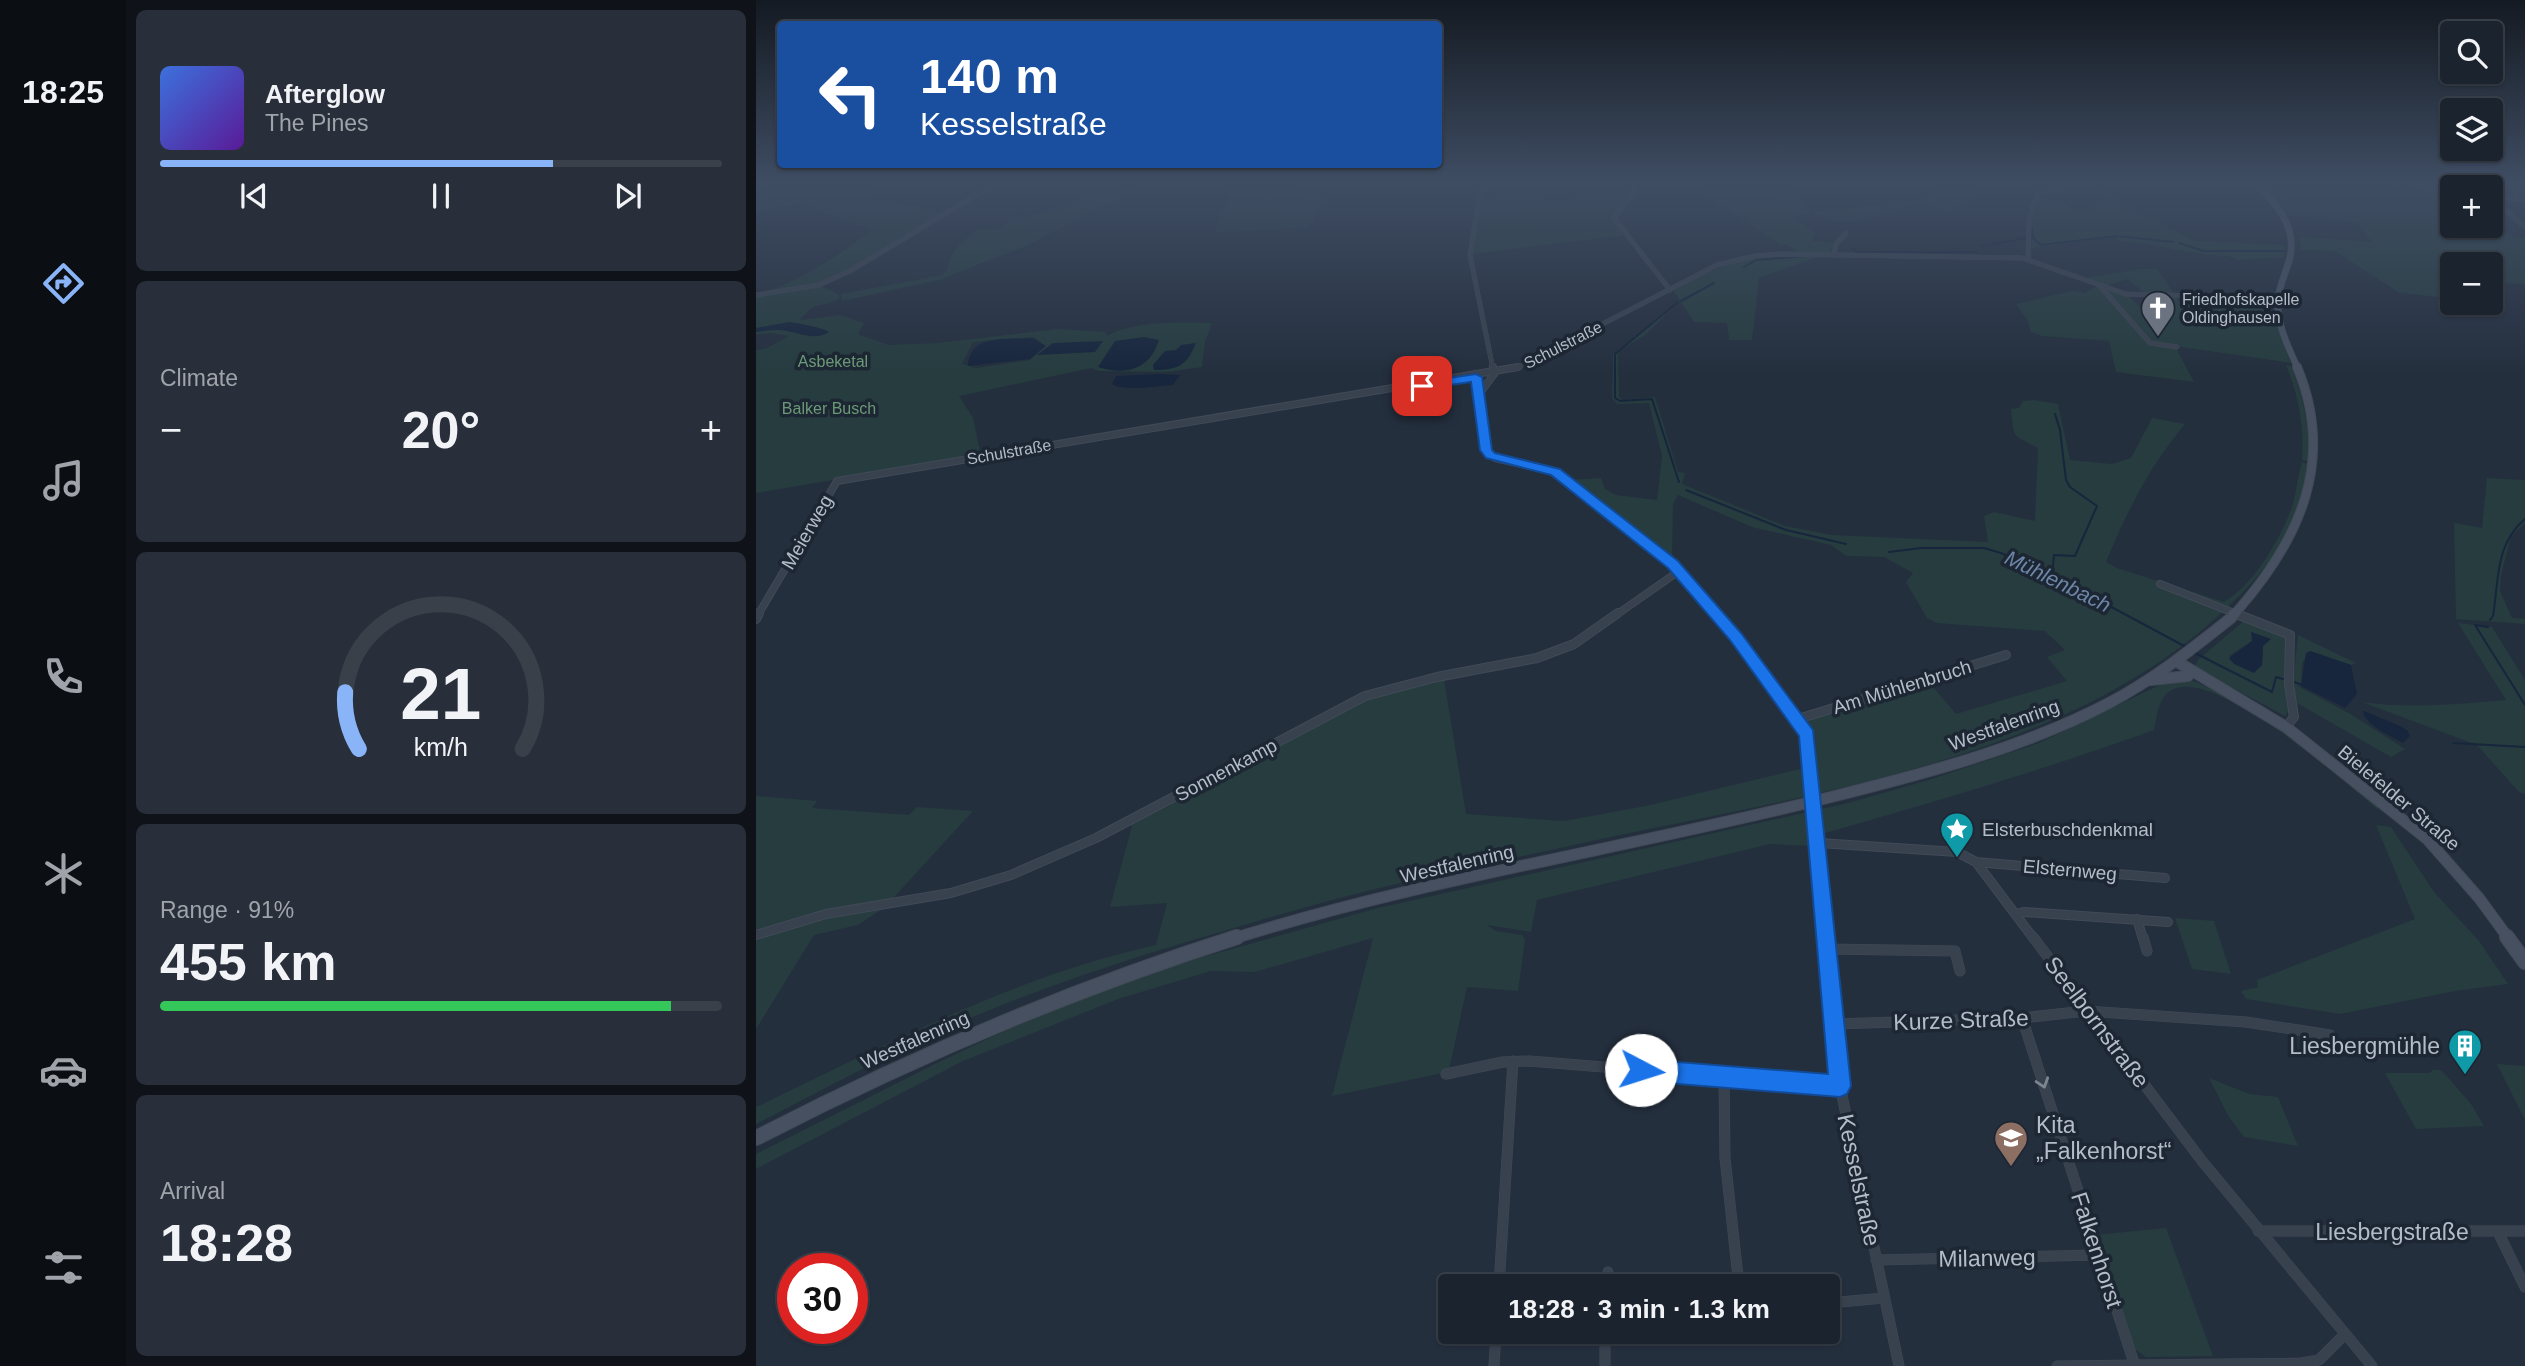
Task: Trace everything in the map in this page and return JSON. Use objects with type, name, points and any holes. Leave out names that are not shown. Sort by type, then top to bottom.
[{"type":"main road","points":[[2174,663],[2235,614],[2282,555],[2305,506],[2313,472],[2313,424],[2309,401],[2279,320],[2278,298],[2290,258],[2291,246]]},
{"type":"main road","name":"Bielefelder Straße","points":[[2174,663],[2188,676],[2224,691]]},
{"type":"main road","name":"Bielefelder Straße","points":[[2174,663],[2286,727],[2427,839],[2479,898],[2525,962]]},
{"type":"main road","name":"Westfalenring","points":[[756,1138],[843,1091],[957,1039],[1135,969],[1329,911],[1749,817],[1889,782],[2028,737],[2092,710],[2147,681],[2174,663]]},
{"type":"main road","points":[[2147,681],[2188,676]]},
{"type":"street","points":[[756,295],[818,285],[850,271],[892,246]]},
{"type":"street","points":[[1471,246],[1469,255],[1494,374],[1480,393]]},
{"type":"street","points":[[1636,246],[1670,290]]},
{"type":"street","points":[[1834,255],[1836,246]]},
{"type":"street","points":[[2028,246],[2028,259]]},
{"type":"street","name":"Schulstraße","points":[[837,481],[1476,377],[1523,367],[1717,265],[1769,254],[2028,259],[2126,294],[2278,298]]},
{"type":"street","points":[[2098,284],[2150,343],[2177,347]]},
{"type":"street","points":[[2109,296],[2126,294]]},
{"type":"street","points":[[1476,377],[1486,450],[1490,455],[1555,472],[1646,541],[1679,571],[1735,636],[1798,719]]},
{"type":"street","name":"Meierweg","points":[[756,619],[837,481]]},
{"type":"street","name":"Sonnenkamp","points":[[756,935],[826,914],[951,893],[1011,875],[1096,838],[1365,696],[1437,677],[1555,653],[1584,637],[1679,571]]},
{"type":"street","points":[[2161,584],[2290,635],[2289,684],[2294,717],[2286,727]]},
{"type":"street","name":"Am Mühlenbruch","points":[[1798,719],[2006,655]]},
{"type":"street","name":"Kesselstraße","points":[[1798,719],[1808,734],[1810,745],[1840,1086],[1899,1366]]},
{"type":"street","name":"Elsternweg","points":[[1819,843],[1957,852],[1976,862],[2165,878]]},
{"type":"street","name":"Seelbornstraße","points":[[1976,862],[2017,914],[2086,1011],[2258,1231],[2372,1366]]},
{"type":"street","points":[[2017,914],[2024,912],[2168,922]]},
{"type":"street","points":[[2137,919],[2147,951]]},
{"type":"street","points":[[1828,949],[1955,951],[1960,971]]},
{"type":"street","name":"Kurze Straße","points":[[1835,1024],[2022,1018],[2086,1011],[2246,1022],[2330,1035]]},
{"type":"street","name":"Falkenhorst","points":[[2022,1018],[2134,1363]]},
{"type":"street","points":[[1446,1074],[1514,1061],[1840,1086]]},
{"type":"street","points":[[1500,1274],[1514,1061]]},
{"type":"street","points":[[1724,1077],[1726,1158],[1738,1274]]},
{"type":"street","name":"Liesbergstraße","points":[[2258,1231],[2525,1231]]},
{"type":"street","points":[[2498,1232],[2524,1284]]},
{"type":"street","name":"Milanweg","points":[[1875,1260],[2098,1255]]},
{"type":"street","points":[[1840,1302],[1884,1298]]},
{"type":"street","points":[[2057,1366],[2134,1363],[2301,1365],[2319,1360],[2345,1334]]},
{"type":"street","points":[[1494,1366],[1495,1344]]},
{"type":"street","points":[[1605,1344],[1605,1366]]},
{"type":"green space","name":"Balker Busch","points":[[850,246],[895,246],[868,263],[818,285],[838,294],[840,298],[816,306],[800,320],[840,315],[864,323],[858,334],[889,345],[937,343],[1058,329],[1105,332],[1107,336],[1143,325],[1212,323],[1205,342],[1202,367],[1167,372],[1098,371],[1091,368],[959,396],[973,418],[981,455],[756,493],[756,350],[765,349],[789,336],[756,334],[756,294],[785,285]],"holes":[[[1034,337],[1045,346],[1030,360],[976,368],[962,364],[973,342]]]},
{"type":"green space","points":[[1026,246],[939,280],[842,301],[841,294],[942,275],[947,271],[958,247]]},
{"type":"green space","points":[[1473,246],[1539,246],[1472,254]]},
{"type":"green space","points":[[1789,246],[1833,246],[1830,252],[1798,252]]},
{"type":"green space","points":[[2155,246],[2284,246],[2284,257],[2238,260]]},
{"type":"green space","points":[[2301,246],[2525,246],[2525,284],[2503,282],[2503,252],[2440,252],[2440,297],[2398,292],[2335,251],[2301,250]]},
{"type":"green space","points":[[1823,255],[1759,278],[1752,340],[1729,340],[1727,323],[1694,322],[1673,290],[1712,271],[1746,260]]},
{"type":"green space","points":[[2157,269],[2181,304],[2194,304],[2199,310],[2269,305],[2273,324],[2277,326],[2291,363],[2175,346],[2194,382],[2116,372],[2109,341],[2042,336],[2031,332],[2016,304],[2073,291],[2085,293],[2098,285],[2128,295],[2152,320],[2169,314],[2128,279],[2105,286],[2085,278]]},
{"type":"green space","points":[[1678,302],[1644,336],[1620,350],[1619,397],[1622,400],[1655,397],[1678,472],[1685,473],[1682,484],[1785,526],[1832,535],[1988,542],[1984,516],[1994,512],[2035,521],[2038,448],[2016,435],[2011,409],[2019,408],[2023,401],[2058,404],[2070,460],[2112,464],[2131,458],[2152,418],[2185,424],[2140,490],[2106,562],[2117,568],[2224,602],[2235,595],[2254,575],[2277,539],[2291,509],[2302,462],[2308,464],[2304,488],[2278,550],[2251,584],[2217,617],[2155,665],[2085,705],[2010,737],[1932,764],[1852,785],[1402,883],[1317,904],[1158,951],[1043,989],[968,1019],[888,1056],[756,1124],[756,1107],[952,1014],[1052,975],[1156,945],[1167,903],[1110,907],[1132,826],[1127,825],[1134,816],[1362,693],[1443,673],[1466,814],[1564,821],[1646,806],[1804,768],[1817,762],[1815,736],[1807,720],[1928,681],[1956,714],[2067,681],[2047,657],[2065,650],[2045,631],[1937,623],[1927,618],[1906,582],[1913,573],[1884,557],[1846,556],[1831,545],[1752,527],[1678,495],[1673,504],[1672,559],[1570,480],[1601,478],[1605,489],[1616,495],[1657,500],[1662,456],[1649,403],[1617,404],[1612,398],[1613,354]]},
{"type":"green space","points":[[2286,365],[2291,366],[2305,413],[2308,461],[2302,460],[2300,411]]},
{"type":"green space","points":[[2487,478],[2525,480],[2525,523],[2511,536],[2501,575],[2500,591],[2512,618],[2525,619],[2525,624],[2456,619],[2454,523],[2482,528]]},
{"type":"green space","points":[[2244,621],[2287,637],[2284,680],[2289,710],[2285,716],[2194,667],[2199,659]],"holes":[[[2252,632],[2267,640],[2263,646],[2262,665],[2229,656],[2252,641]]]},
{"type":"green space","points":[[2458,623],[2492,627],[2525,680],[2525,794],[2519,792],[2477,745],[2362,702],[2416,705],[2506,700]]},
{"type":"green space","points":[[2298,635],[2356,663],[2351,665],[2310,651],[2302,663],[2301,686],[2296,685],[2352,715],[2405,749],[2391,757],[2297,703],[2293,684]]},
{"type":"green space","points":[[2191,680],[2267,720],[2380,806],[2377,809],[2308,752],[2245,709],[2215,694],[2189,687],[2170,691],[2160,703],[2154,730],[1991,784],[1825,833],[1812,846],[1770,844],[1537,900],[1531,932],[1487,925],[1496,931],[1522,935],[1525,940],[1518,991],[1467,987],[1449,1070],[1443,1073],[1332,1096],[1373,938],[1255,972],[1211,971],[1118,999],[963,1061],[756,1169],[756,1154],[943,1060],[1043,1013],[1164,968],[1378,908],[1848,803],[1932,779],[2039,743],[2164,683]]},
{"type":"green space","points":[[756,796],[817,801],[812,808],[909,815],[917,807],[973,811],[885,907],[858,925],[814,935],[756,1029]]},
{"type":"green space","points":[[2376,825],[2391,827],[2434,892],[2479,941],[2508,984],[2455,991],[2340,1014],[2246,999],[2241,991],[2258,987],[2257,980],[2415,919]]},
{"type":"green space","points":[[2175,918],[2214,921],[2231,974],[2192,969]]},
{"type":"green space","points":[[2497,1064],[2525,1066],[2525,1118],[2524,1118]]},
{"type":"green space","points":[[2433,1070],[2444,1073],[2471,1104],[2484,1126],[2416,1129],[2385,1073],[2429,1073]]},
{"type":"green space","points":[[2209,1078],[2249,1094],[2278,1097],[2298,1146],[2244,1137],[2229,1117]]},
{"type":"green space","points":[[2166,1228],[2213,1356],[2146,1357],[2132,1347],[2095,1235]]},
{"type":"water","points":[[789,322],[829,332],[817,336],[779,330],[756,332],[756,328]]},
{"type":"water","points":[[1144,337],[1159,340],[1150,358],[1143,364],[1118,371],[1098,367],[1115,341]]},
{"type":"water","points":[[1032,338],[1046,346],[1030,359],[968,366],[970,355],[983,343],[991,340]]},
{"type":"water","points":[[1103,341],[1095,352],[1037,355],[1053,343]]},
{"type":"water","points":[[1196,343],[1185,362],[1175,368],[1154,370],[1153,365],[1165,351]]},
{"type":"water","points":[[1180,375],[1173,385],[1133,388],[1112,384],[1116,376]]},
{"type":"water","points":[[2251,632],[2271,639],[2263,646],[2262,665],[2254,673],[2234,664],[2229,658],[2252,641]]},
{"type":"water","points":[[2310,651],[2351,665],[2357,694],[2345,708],[2301,686],[2306,653]]},
{"type":"water","points":[[2363,714],[2407,730],[2410,736],[2403,743],[2371,723]]},
{"type":"waterway","points":[[2188,246],[2204,251],[2284,251]]},
{"type":"waterway","name":"Mühlenbach","points":[[1852,248],[1857,252],[1977,252]]},
{"type":"waterway","name":"Mühlenbach","points":[[1744,267],[1756,260],[1805,256]]},
{"type":"waterway","name":"Mühlenbach","points":[[1681,301],[1714,283]]},
{"type":"waterway","name":"Mühlenbach","points":[[1678,302],[1615,354],[1615,398],[1620,401],[1652,399],[1679,482]]},
{"type":"waterway","points":[[2052,575],[2054,555],[2075,556],[2097,506],[2070,487],[2066,480],[2060,430],[2055,414]]},
{"type":"waterway","name":"Mühlenbach","points":[[1686,490],[1786,530],[1846,544]]},
{"type":"waterway","points":[[2490,620],[2493,616],[2503,551],[2515,529],[2525,519]]},
{"type":"waterway","name":"Mühlenbach","points":[[1889,552],[1921,548],[1984,548],[2001,553],[2063,581],[2186,647]]},
{"type":"waterway","points":[[2488,627],[2475,625],[2525,705]]},
{"type":"waterway","name":"Mühlenbach","points":[[2193,652],[2272,692],[2276,677],[2283,679]]},
{"type":"waterway","name":"Mühlenbach","points":[[2294,682],[2303,685]]},
{"type":"waterway","name":"Mühlenbach","points":[[2364,712],[2402,728]]},
{"type":"waterway","name":"Mühlenbach","points":[[2453,743],[2525,747]]},
{"type":"place","name":"Friedhofskapelle Oldinghausen","points":[[2158,338]]},
{"type":"place","name":"Elsterbuschdenkmal","points":[[1957,859]]},
{"type":"place","name":"Liesbergmühle","points":[[2465,1076]]},
{"type":"place","name":"Kita „Falkenhorst“","points":[[2011,1168]]},
{"type":"route","points":[[1422,386],[1476,377],[1486,450],[1490,455],[1555,472],[1673,564],[1735,636],[1808,734],[1840,1086],[1641,1070]]},
{"type":"park label","name":"Asbeketal","points":[[833,361]]}]
